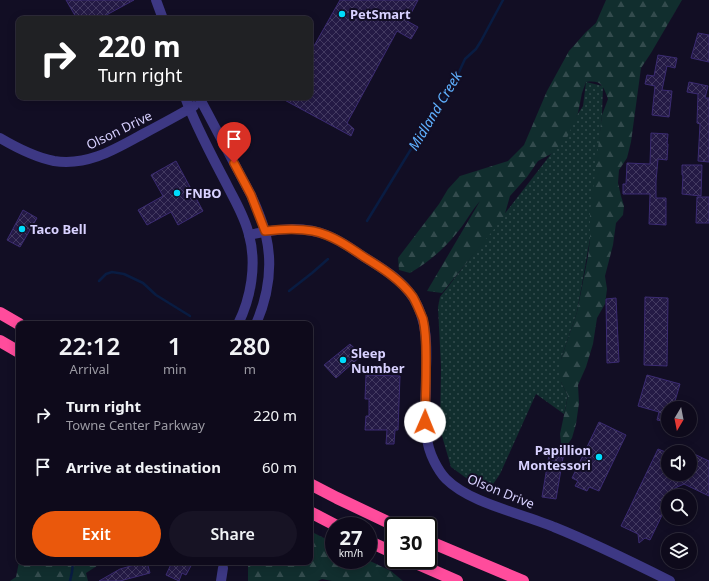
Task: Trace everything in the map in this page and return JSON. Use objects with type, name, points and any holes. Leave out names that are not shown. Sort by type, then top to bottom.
[{"type":"highway","points":[[0,313],[16,322]]},
{"type":"highway","points":[[0,341],[16,350]]},
{"type":"highway","points":[[313,486],[385,521]]},
{"type":"highway","points":[[313,514],[325,520]]},
{"type":"highway","points":[[437,545],[523,581]]},
{"type":"highway","points":[[430,569],[457,581]]},
{"type":"street","points":[[156,0],[162,16]]},
{"type":"street","points":[[186,100],[198,128],[240,209],[249,235],[252,257],[251,281],[246,307],[239,321]]},
{"type":"street","points":[[200,100],[251,195],[265,231],[269,259],[268,285],[257,321]]},
{"type":"street","name":"Olson Drive","points":[[0,138],[20,150],[54,161],[89,160],[110,152],[190,109],[200,100]]},
{"type":"street","name":"Olson Drive","points":[[249,235],[276,229],[296,229],[313,231],[330,237],[344,244],[399,281],[413,298],[419,308],[426,338],[425,422],[428,445],[437,466],[453,485],[462,492],[475,498],[574,535],[670,581]]},
{"type":"street","points":[[220,581],[223,568]]},
{"type":"green space","points":[[606,0],[682,0],[641,68],[631,142],[627,158],[619,170],[618,183],[624,206],[623,215],[616,223],[613,245],[605,276],[607,289],[605,304],[597,318],[593,344],[586,367],[578,385],[579,403],[576,424],[572,438],[568,444],[561,443],[560,434],[568,396],[561,382],[561,359],[577,312],[588,256],[590,239],[590,212],[602,115],[608,99],[603,87],[599,83],[586,82],[578,113],[567,138],[551,154],[538,161],[527,177],[510,196],[504,217],[442,293],[427,291],[480,201],[451,240],[423,265],[410,273],[399,270],[398,258],[439,204],[448,189],[460,176],[508,161],[524,145],[547,91],[569,51],[596,23]]},
{"type":"green space","points":[[586,82],[603,86],[602,115],[590,239],[577,312],[561,359],[561,382],[568,396],[564,414],[536,394],[500,474],[487,493],[451,467],[440,429],[441,367],[438,307],[440,297],[551,154],[583,106]]},
{"type":"green space","points":[[313,532],[325,538],[325,569],[377,569],[377,564],[391,571],[403,581],[332,581],[322,579],[318,581],[248,581],[248,565],[313,565]]},
{"type":"green space","points":[[18,565],[98,565],[86,573],[88,581],[10,581],[16,577]]},
{"type":"building","points":[[66,0],[134,0],[105,16],[75,16]]},
{"type":"building","points":[[340,0],[418,0],[407,21],[418,27],[411,39],[397,31],[347,123],[354,129],[351,136],[285,100],[313,100],[313,48]]},
{"type":"building","points":[[698,33],[709,35],[709,62],[691,58]]},
{"type":"building","points":[[658,55],[677,58],[675,68],[667,66],[662,90],[672,91],[669,117],[652,115],[655,86],[645,84],[647,75],[654,76]]},
{"type":"building","points":[[689,82],[708,86],[705,98],[709,98],[709,162],[698,161],[700,124],[697,123],[698,94],[687,92]]},
{"type":"building","points":[[651,133],[668,134],[667,160],[658,159],[656,181],[656,198],[666,198],[666,225],[649,224],[650,194],[623,194],[623,184],[626,184],[627,163],[650,164]]},
{"type":"building","name":"FNBO","points":[[176,161],[203,211],[178,225],[171,212],[147,225],[138,210],[163,196],[151,175]]},
{"type":"building","points":[[682,165],[702,165],[701,196],[682,194]]},
{"type":"building","points":[[697,197],[709,197],[709,223],[696,223]]},
{"type":"building","name":"Taco Bell","points":[[23,210],[37,218],[20,247],[7,240]]},
{"type":"building","points":[[645,297],[668,298],[667,366],[644,365]]},
{"type":"building","points":[[616,298],[619,362],[607,363],[606,299]]},
{"type":"building","name":"Sleep Number","points":[[350,344],[362,355],[336,378],[324,365]]},
{"type":"building","points":[[366,375],[400,376],[398,430],[395,430],[394,444],[386,444],[387,430],[365,430],[366,416],[369,416],[369,399],[365,399]]},
{"type":"building","points":[[647,375],[680,384],[675,401],[661,401],[661,421],[657,420],[659,412],[638,406]]},
{"type":"building","name":"Papillion Montessori","points":[[599,422],[626,435],[599,491],[589,487],[587,491],[575,486],[578,481],[572,478]]},
{"type":"building","points":[[550,449],[564,452],[556,499],[542,497]]},
{"type":"building","points":[[658,449],[661,450],[661,481],[697,481],[697,455],[709,461],[709,496],[684,484],[674,489],[661,489],[661,517],[650,540],[645,538],[639,543],[638,534],[621,526]]},
{"type":"building","points":[[134,565],[148,565],[150,573],[120,581],[99,581],[120,569]]},
{"type":"building","points":[[171,565],[191,565],[186,575],[182,573],[179,581],[166,575]]},
{"type":"waterway","name":"Midland Creek","points":[[367,221],[427,123],[453,85],[465,59],[476,49],[481,41],[503,0]]},
{"type":"waterway","name":"Midland Creek","points":[[289,291],[328,259]]},
{"type":"waterway","name":"Midland Creek","points":[[99,281],[106,274],[112,272],[124,274],[143,283],[156,295],[190,316]]},
{"type":"waterway","name":"Midland Creek","points":[[70,581],[73,565]]},
{"type":"place","name":"PetSmart","points":[[342,14]]},
{"type":"place","name":"FNBO","points":[[177,193]]},
{"type":"place","name":"Taco Bell","points":[[22,229]]},
{"type":"place","name":"Sleep Number","points":[[343,360]]},
{"type":"place","name":"Papillion Montessori","points":[[599,457]]},
{"type":"route","points":[[234,163],[251,195],[265,231],[276,229],[296,229],[313,231],[330,237],[344,244],[399,281],[413,298],[419,308],[425,328],[426,338],[425,422]]}]
